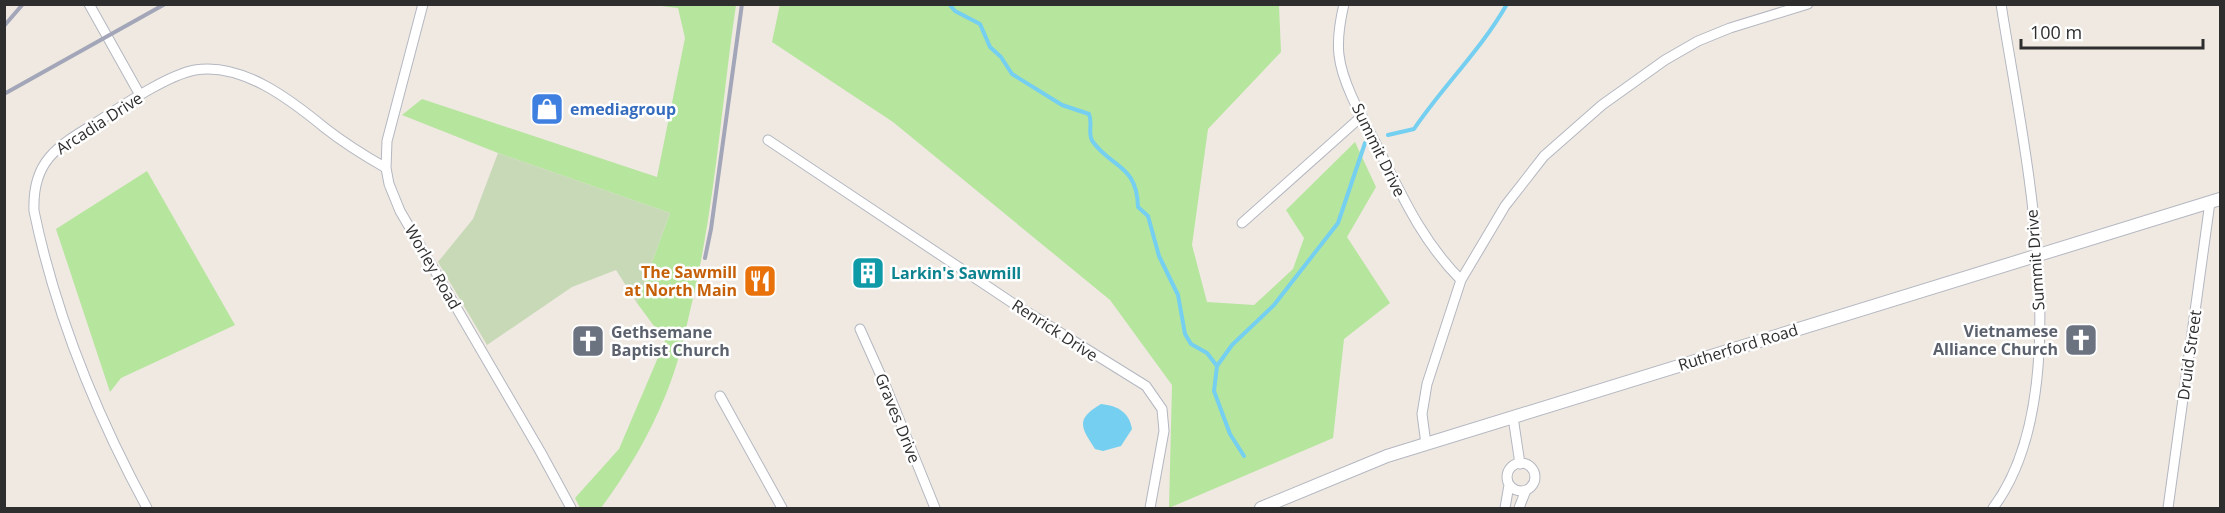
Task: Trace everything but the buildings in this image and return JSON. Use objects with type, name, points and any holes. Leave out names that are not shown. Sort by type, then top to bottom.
[{"type":"street","points":[[88,4],[140,95]]},
{"type":"street","name":"Worley Road","points":[[423,4],[387,141],[386,168],[389,184],[400,211],[571,508]]},
{"type":"street","name":"Summit Drive","points":[[1344,4],[1340,24],[1339,57],[1362,116],[1420,231],[1442,261],[1461,280]]},
{"type":"street","points":[[1425,444],[1422,414],[1427,384],[1461,280],[1505,206],[1544,156],[1602,105],[1665,60],[1698,41],[1741,24],[1808,4]]},
{"type":"street","name":"Summit Drive","points":[[1993,508],[2018,463],[2031,422],[2038,366],[2037,255],[2001,4]]},
{"type":"street","name":"Arcadia Drive","points":[[147,508],[109,435],[63,323],[34,211],[33,195],[42,166],[50,155],[78,133],[140,95],[186,72],[210,69],[249,78],[276,91],[357,151],[386,168]]},
{"type":"street","points":[[1242,223],[1362,116]]},
{"type":"street","name":"Renrick Drive","points":[[768,140],[1014,304],[1146,387],[1162,408],[1164,420],[1150,508]]},
{"type":"street","name":"Rutherford Road","points":[[1261,508],[1356,468],[1425,444],[2215,200]]},
{"type":"street","name":"Druid Street","points":[[2168,508],[2215,200]]},
{"type":"street","name":"Graves Drive","points":[[860,329],[935,508]]},
{"type":"street","points":[[720,396],[782,508]]},
{"type":"street","points":[[1514,417],[1520,464]]},
{"type":"street","points":[[1505,508],[1509,471],[1515,465],[1520,464],[1528,466],[1535,476],[1519,508]]},
{"type":"street","points":[[1509,484],[1518,491],[1526,490]]},
{"type":"green space","points":[[780,4],[1279,5],[1281,52],[1208,129],[1192,245],[1207,302],[1254,305],[1293,269],[1304,238],[1286,210],[1355,142],[1376,187],[1347,237],[1390,303],[1344,339],[1333,438],[1169,508],[1172,385],[1110,300],[893,122],[772,42]]},
{"type":"green space","points":[[653,5],[736,5],[712,196],[688,321],[666,394],[637,453],[601,508],[580,508],[575,498],[619,449],[665,341],[637,303],[670,213],[498,153],[402,115],[422,99],[657,177],[685,38],[678,8]]},
{"type":"green space","points":[[498,153],[670,213],[637,303],[616,270],[572,287],[487,345],[438,262],[473,219]]},
{"type":"green space","points":[[147,171],[235,325],[121,378],[110,392],[56,229]]},
{"type":"water","points":[[1101,404],[1113,406],[1122,411],[1131,423],[1132,429],[1121,446],[1103,451],[1095,449],[1083,424],[1087,414]]},
{"type":"waterway","points":[[949,4],[955,11],[980,24],[990,47],[1001,57],[1012,74],[1062,105],[1089,114],[1090,136],[1093,142],[1128,175],[1137,193],[1138,207],[1148,216],[1159,256],[1178,295],[1185,334],[1191,344],[1207,353],[1217,366]]},
{"type":"waterway","points":[[1388,135],[1414,129],[1486,37],[1507,4]]},
{"type":"waterway","points":[[1244,456],[1230,434],[1214,391],[1217,366],[1232,345],[1274,305],[1338,223],[1365,143]]},
{"type":"railway","points":[[4,26],[23,4]]},
{"type":"railway","points":[[4,94],[165,4]]},
{"type":"railway","points":[[705,258],[742,4]]},
{"type":"place","name":"emediagroup","points":[[547,109]]},
{"type":"place","name":"Larkin's Sawmill","points":[[868,273]]},
{"type":"place","name":"The Sawmill at North Main","points":[[760,281]]},
{"type":"place","name":"Vietnamese Alliance Church","points":[[2081,340]]},
{"type":"place","name":"Gethsemane Baptist Church","points":[[588,341]]}]
